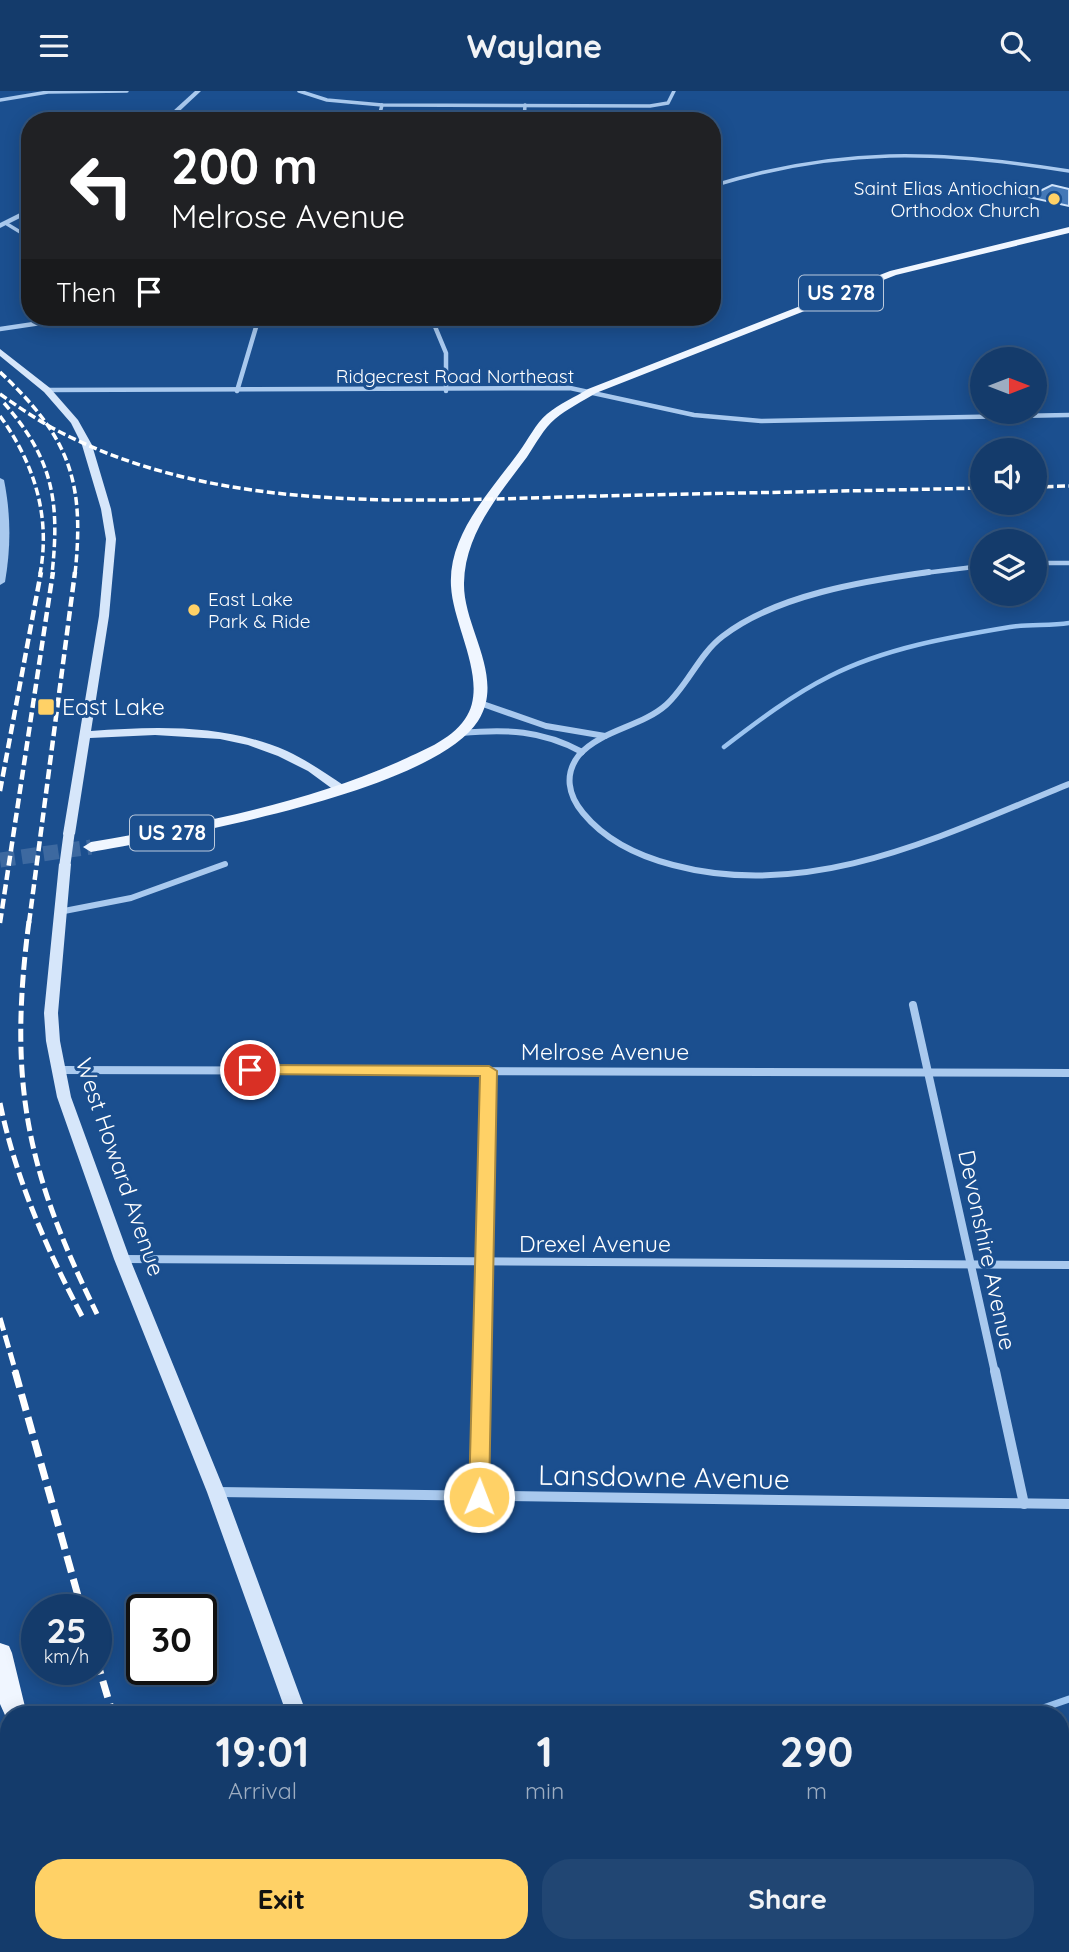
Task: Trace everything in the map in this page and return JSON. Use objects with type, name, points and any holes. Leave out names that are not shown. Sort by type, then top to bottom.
[{"type":"main road","name":"US 278","points":[[91,847],[198,828],[342,790],[422,757],[461,733],[480,703],[481,679],[461,612],[457,584],[465,540],[488,499],[544,422],[571,401],[893,273],[920,264],[1017,245],[1069,230]]},
{"type":"main road","name":"West Howard Avenue","points":[[0,352],[47,390],[66,411],[87,445],[101,487],[111,539],[104,616],[69,834],[60,912],[51,1013],[58,1070],[68,1109],[122,1259],[216,1492],[294,1706]]},
{"type":"main road","points":[[85,735],[184,731],[241,739],[296,758],[342,790]]},
{"type":"main road","points":[[0,1653],[13,1706]]},
{"type":"street","points":[[0,100],[48,92],[127,91]]},
{"type":"street","points":[[175,112],[198,91]]},
{"type":"street","points":[[299,91],[327,100],[382,105],[662,105],[673,97],[674,91]]},
{"type":"street","points":[[380,112],[382,105]]},
{"type":"street","points":[[525,105],[525,112]]},
{"type":"street","points":[[721,184],[775,169],[847,155],[964,156],[1069,171]]},
{"type":"street","points":[[3,225],[21,215]]},
{"type":"street","points":[[3,225],[21,234]]},
{"type":"street","points":[[0,329],[21,326]]},
{"type":"street","points":[[237,390],[256,326]]},
{"type":"street","points":[[436,326],[446,344],[450,365],[446,391]]},
{"type":"street","name":"Ridgecrest Road Northeast","points":[[47,390],[570,389],[592,391],[694,415],[751,421],[1069,415]]},
{"type":"street","points":[[0,481],[6,508],[0,582]]},
{"type":"street","points":[[1047,563],[1069,563]]},
{"type":"street","points":[[970,568],[895,577],[827,593],[763,615],[720,638],[659,711],[632,727],[605,736],[582,752],[571,771],[570,788],[584,815],[614,842],[661,863],[708,874],[784,878],[863,863],[1069,784]]},
{"type":"street","points":[[480,703],[546,726],[605,736]]},
{"type":"street","points":[[461,733],[506,729],[534,731],[562,740],[582,752]]},
{"type":"street","points":[[60,912],[131,898],[225,864]]},
{"type":"street","name":"Devonshire Avenue","points":[[914,1005],[1024,1504]]},
{"type":"street","name":"Melrose Avenue","points":[[58,1070],[1069,1073]]},
{"type":"street","points":[[479,1497],[489,1071]]},
{"type":"street","name":"Drexel Avenue","points":[[122,1259],[1069,1265]]},
{"type":"street","name":"Lansdowne Avenue","points":[[216,1492],[1069,1504]]},
{"type":"building","name":"Saint Elias Antiochian Orthodox Church","points":[[1052,185],[1069,189],[1069,206],[1028,197]]},
{"type":"waterway","points":[[724,747],[802,691],[873,658],[918,645],[987,631],[1069,623]]},
{"type":"waterway","points":[[1049,1706],[1069,1699]]},
{"type":"tunnel","points":[[0,860],[91,847]]},
{"type":"railway","points":[[0,372],[47,425]]},
{"type":"railway","points":[[0,394],[47,425]]},
{"type":"railway","points":[[4,403],[33,443],[49,482],[55,524],[52,574]]},
{"type":"railway","points":[[0,416],[22,452],[37,491],[43,531],[40,574]]},
{"type":"railway","points":[[47,425],[126,460],[191,479],[259,491],[327,497],[465,500],[970,488]]},
{"type":"railway","points":[[47,425],[67,462],[74,486],[77,512],[75,574]]},
{"type":"railway","points":[[1047,487],[1069,486]]},
{"type":"railway","points":[[0,791],[41,572]]},
{"type":"railway","points":[[0,923],[53,572]]},
{"type":"railway","points":[[29,923],[75,572]]},
{"type":"railway","points":[[29,921],[21,1030],[28,1124],[53,1214],[97,1314]]},
{"type":"railway","points":[[0,1103],[15,1160],[34,1214],[84,1320]]},
{"type":"railway","points":[[0,1318],[16,1373]]},
{"type":"railway","points":[[15,1371],[78,1594]]},
{"type":"railway","points":[[104,1685],[110,1706]]},
{"type":"place","name":"Saint Elias Antiochian Orthodox Church","points":[[1054,199]]},
{"type":"place","name":"East Lake Park & Ride","points":[[194,610]]},
{"type":"place","name":"East Lake","points":[[46,707]]},
{"type":"route","points":[[250,1070],[489,1071],[479,1497]]}]
